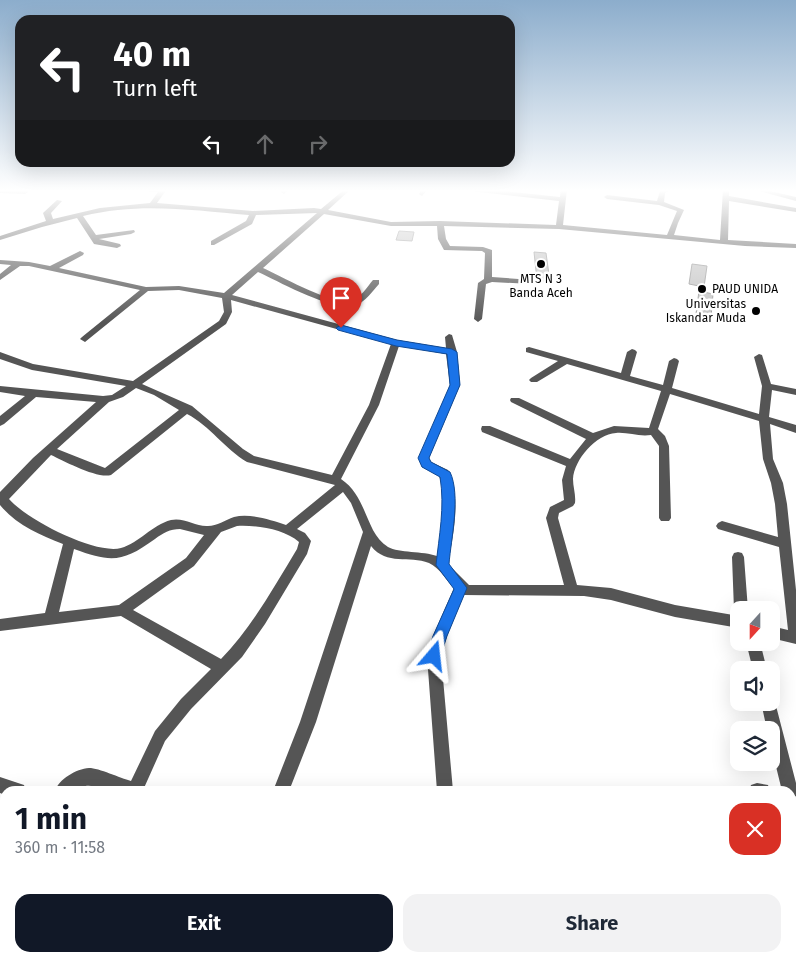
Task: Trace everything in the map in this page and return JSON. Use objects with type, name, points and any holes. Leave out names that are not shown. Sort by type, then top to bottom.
[{"type":"street","points":[[93,234],[97,242],[117,246]]},
{"type":"street","points":[[95,237],[117,234]]},
{"type":"street","points":[[214,243],[229,234]]},
{"type":"street","points":[[226,296],[296,234]]},
{"type":"street","points":[[441,234],[447,248],[488,251],[487,273],[489,280]]},
{"type":"street","points":[[636,234],[796,246]]},
{"type":"street","points":[[724,234],[724,242]]},
{"type":"street","points":[[51,269],[80,253]]},
{"type":"street","points":[[0,262],[51,269],[146,289],[179,288],[226,296],[396,343],[452,352]]},
{"type":"street","points":[[0,278],[18,263]]},
{"type":"street","points":[[257,268],[330,300],[349,305],[360,301],[376,282]]},
{"type":"street","points":[[478,319],[482,283],[489,280],[532,282]]},
{"type":"street","points":[[84,339],[146,289]]},
{"type":"street","points":[[0,389],[32,395],[106,399],[117,397],[223,322],[227,315],[226,296]]},
{"type":"street","points":[[442,565],[448,512],[447,481],[444,473],[426,464],[424,458],[455,385],[449,337]]},
{"type":"street","points":[[288,530],[339,482],[374,405],[396,343]]},
{"type":"street","points":[[528,350],[667,389],[796,429]]},
{"type":"street","points":[[625,377],[632,352]]},
{"type":"street","points":[[0,356],[32,367],[134,384],[188,408],[244,456],[262,463],[339,482],[356,500],[369,532],[379,547],[386,552],[424,557],[442,565],[461,588],[473,593],[597,591],[675,611],[730,620]]},
{"type":"street","points":[[759,357],[767,386],[764,418],[768,459],[777,483],[796,637],[780,634]]},
{"type":"street","points":[[534,380],[567,360]]},
{"type":"street","points":[[653,430],[674,361]]},
{"type":"street","points":[[767,386],[796,392]]},
{"type":"street","points":[[0,422],[32,395]]},
{"type":"street","points":[[106,399],[30,467],[1,498],[23,519],[85,549],[114,554],[129,550],[171,525],[181,524],[203,530],[216,530],[236,521],[252,521],[288,530],[302,538],[305,545],[260,620],[223,668],[186,704],[160,736],[138,786]]},
{"type":"street","points":[[515,400],[594,438]]},
{"type":"street","points":[[49,450],[94,469],[107,472],[188,408]]},
{"type":"street","points":[[572,590],[552,518],[554,510],[569,504],[567,485],[571,464],[594,438],[604,431],[615,428],[645,432],[653,430]]},
{"type":"street","points":[[486,429],[571,464]]},
{"type":"street","points":[[653,430],[664,446],[665,518]]},
{"type":"street","points":[[722,526],[784,544]]},
{"type":"street","points":[[0,624],[122,610],[190,562],[216,530]]},
{"type":"street","points":[[283,786],[308,722],[369,532]]},
{"type":"street","points":[[51,618],[70,542]]},
{"type":"street","points":[[738,557],[740,601]]},
{"type":"street","points":[[445,786],[434,656],[445,622],[461,588]]},
{"type":"street","points":[[122,610],[223,668]]},
{"type":"street","points":[[770,711],[789,786]]},
{"type":"street","points":[[69,786],[76,780],[86,776],[119,786]]},
{"type":"building","points":[[398,234],[414,234],[412,241],[396,240]]},
{"type":"building","name":"MTS N 3 Banda Aceh","points":[[534,252],[546,253],[550,282],[537,280]]},
{"type":"building","points":[[692,264],[707,266],[704,287],[689,284]]},
{"type":"building","points":[[699,291],[713,294],[711,317],[696,314]]},
{"type":"place","name":"MTS N 3 Banda Aceh","points":[[541,264]]},
{"type":"place","name":"PAUD UNIDA","points":[[702,289]]},
{"type":"place","name":"Universitas Iskandar Muda","points":[[756,311]]},
{"type":"route","points":[[341,328],[396,343],[452,352],[455,385],[424,462],[446,475],[448,512],[442,565],[461,588],[440,636],[434,656]]}]
